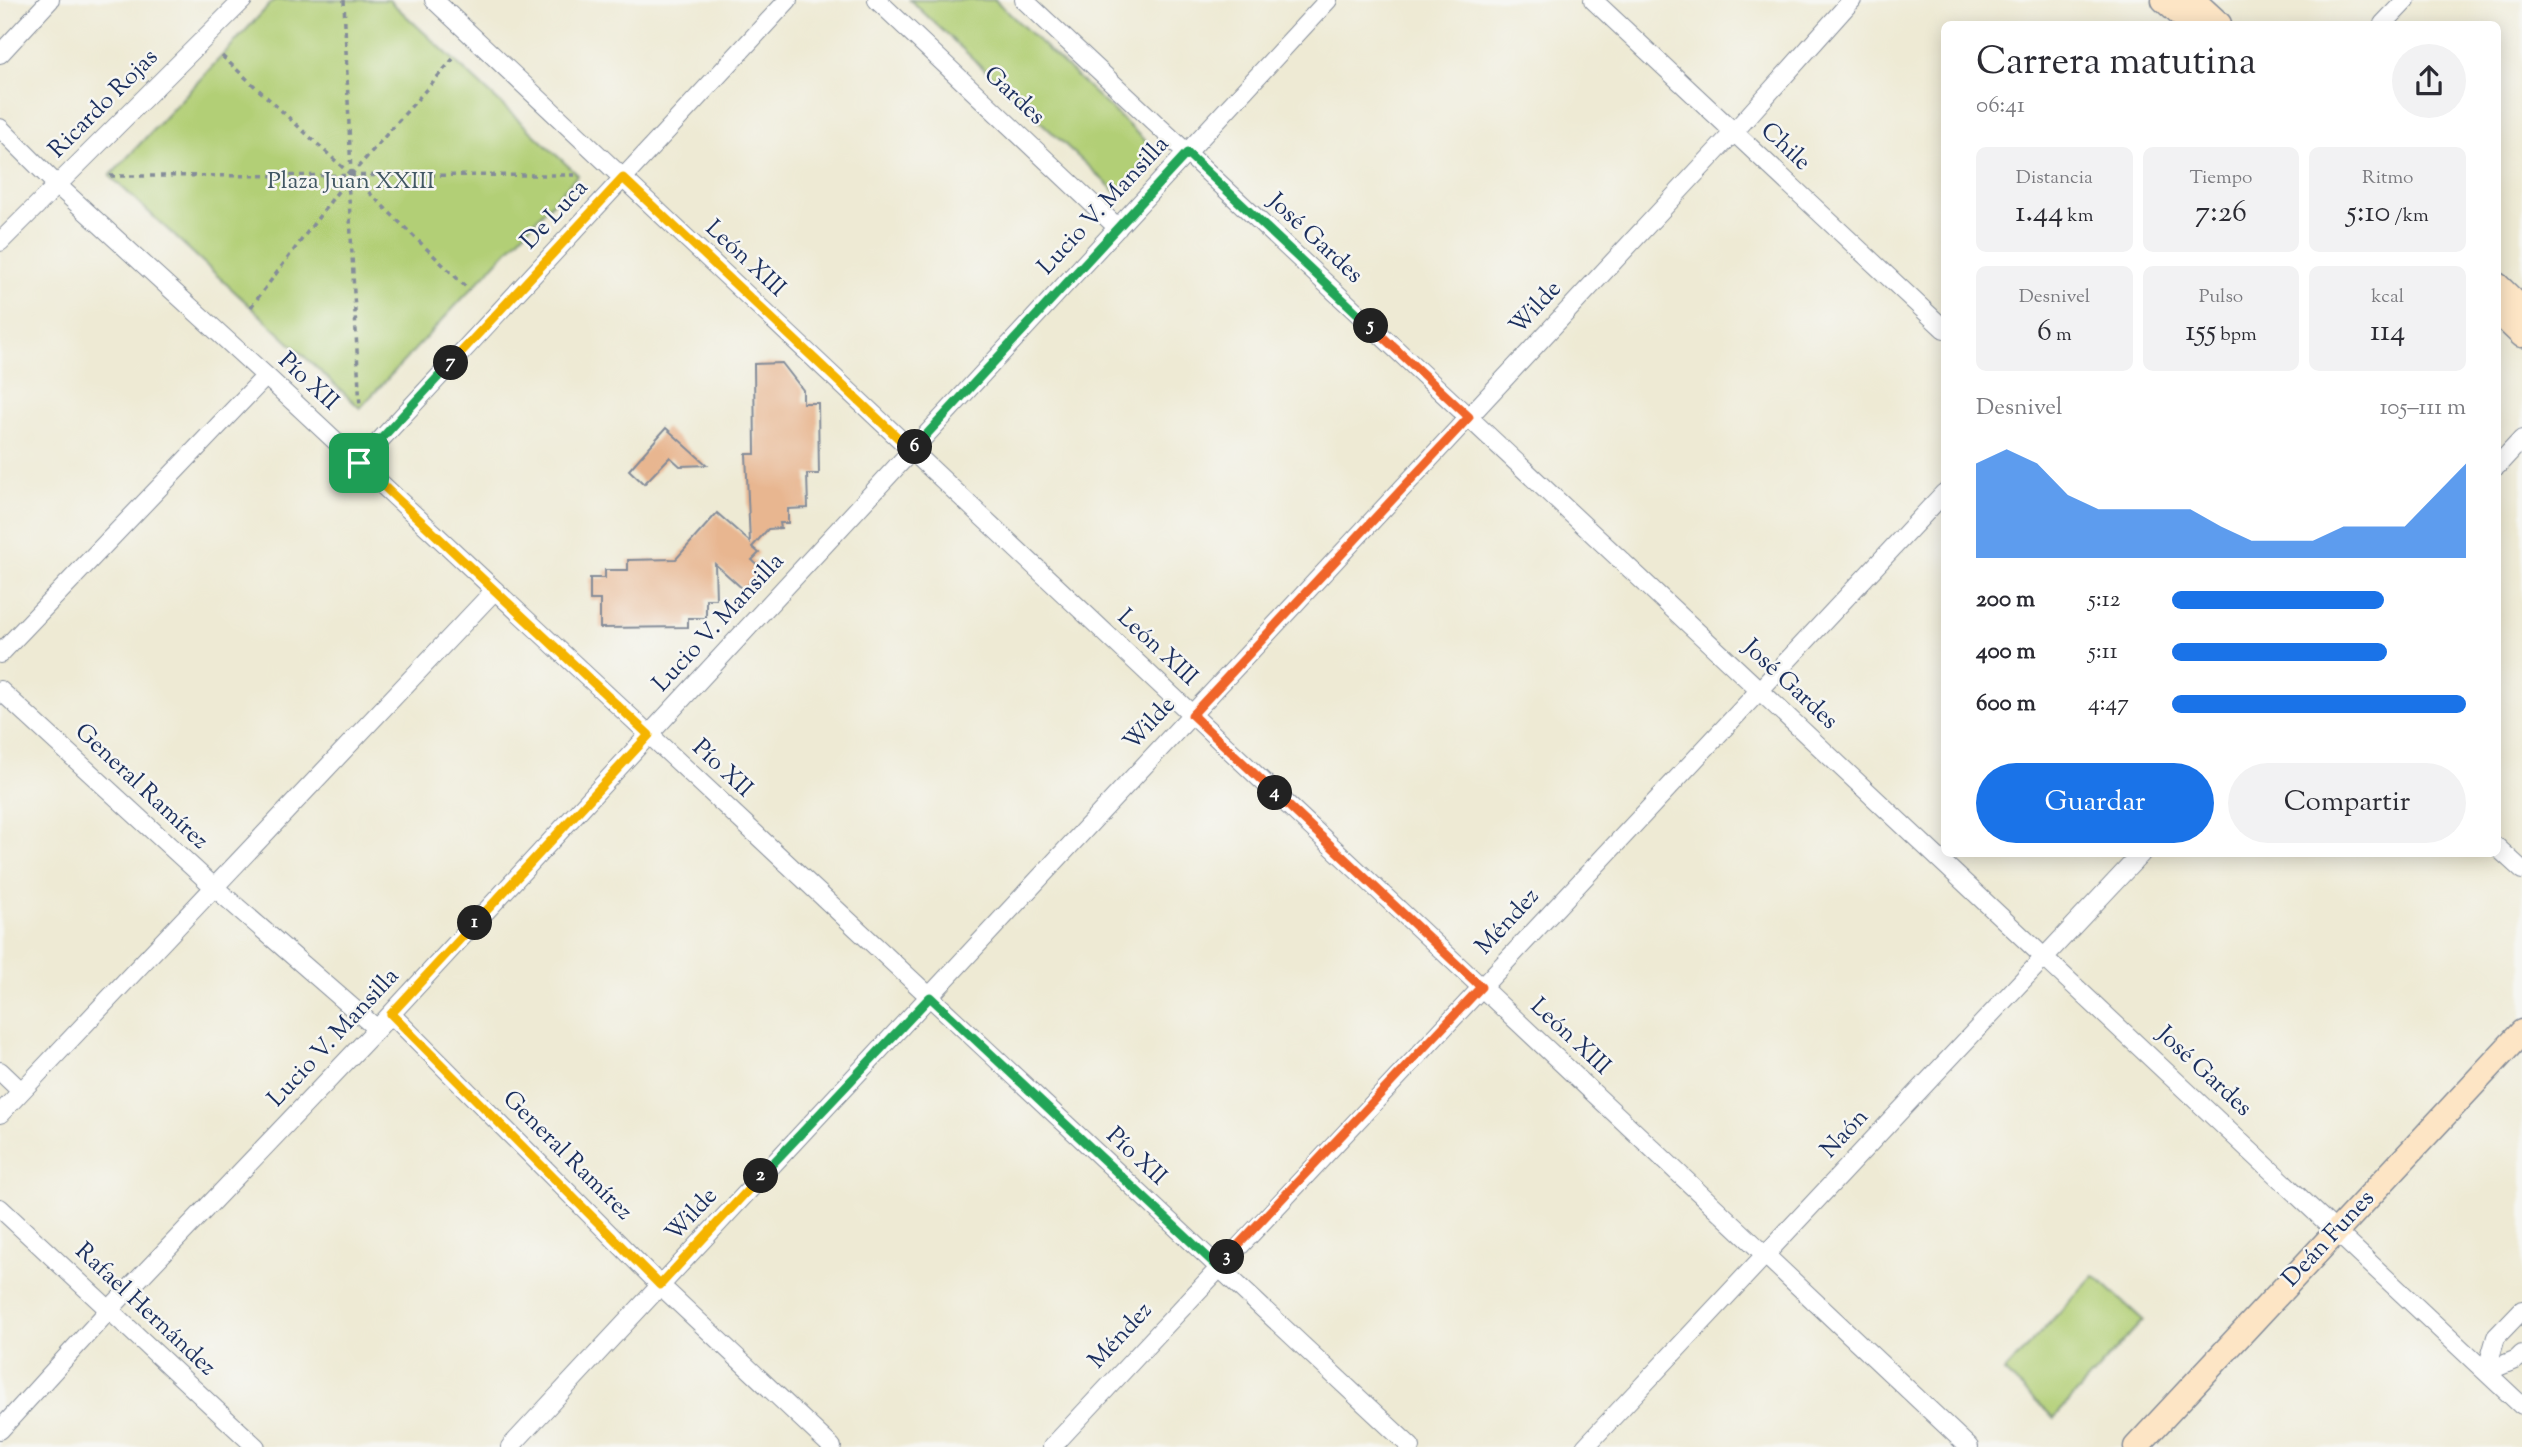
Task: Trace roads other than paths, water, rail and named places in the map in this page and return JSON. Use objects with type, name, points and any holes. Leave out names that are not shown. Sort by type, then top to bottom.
[{"type":"street","points":[[0,54],[50,0]]},
{"type":"street","name":"Ricardo Rojas","points":[[0,242],[243,0]]},
{"type":"street","name":"León XIII","points":[[434,0],[1969,1447]]},
{"type":"street","name":"De Luca","points":[[359,463],[788,0]]},
{"type":"street","name":"Gardes","points":[[877,0],[1118,228]]},
{"type":"street","name":"José Gardes","points":[[1024,0],[2522,1406]]},
{"type":"street","name":"Lucio V. Mansilla","points":[[0,1430],[109,1310],[391,1014],[1328,0]]},
{"type":"street","name":"Chile","points":[[1593,0],[1941,326]]},
{"type":"street","name":"Wilde","points":[[510,1447],[1734,132],[1852,0]]},
{"type":"street","points":[[2164,0],[2188,21]]},
{"type":"street","points":[[2193,0],[2216,21]]},
{"type":"street","points":[[2385,21],[2406,0]]},
{"type":"street","name":"Pío XII","points":[[0,128],[1411,1447]]},
{"type":"street","points":[[2501,289],[2522,309]]},
{"type":"street","points":[[2501,316],[2522,335]]},
{"type":"street","points":[[0,654],[267,376]]},
{"type":"street","points":[[2501,462],[2522,439]]},
{"type":"street","name":"Méndez","points":[[1052,1447],[1941,496]]},
{"type":"street","points":[[0,1114],[495,590]]},
{"type":"street","name":"General Ramírez","points":[[0,690],[214,887],[377,1029]]},
{"type":"street","points":[[2501,850],[2522,870]]},
{"type":"street","name":"Naón","points":[[1585,1447],[2138,857]]},
{"type":"street","name":"General Ramírez","points":[[391,1014],[660,1285],[832,1447]]},
{"type":"street","name":"Deán Funes","points":[[2136,1447],[2522,1032]]},
{"type":"street","points":[[0,1071],[21,1091]]},
{"type":"street","name":"Rafael Hernández","points":[[0,1208],[256,1447]]},
{"type":"street","points":[[2486,1372],[2496,1338],[2522,1310]]},
{"type":"street","points":[[2486,1372],[2517,1359],[2522,1354]]},
{"type":"park label","name":"Plaza Juan XXIII","points":[[351,182]]}]
